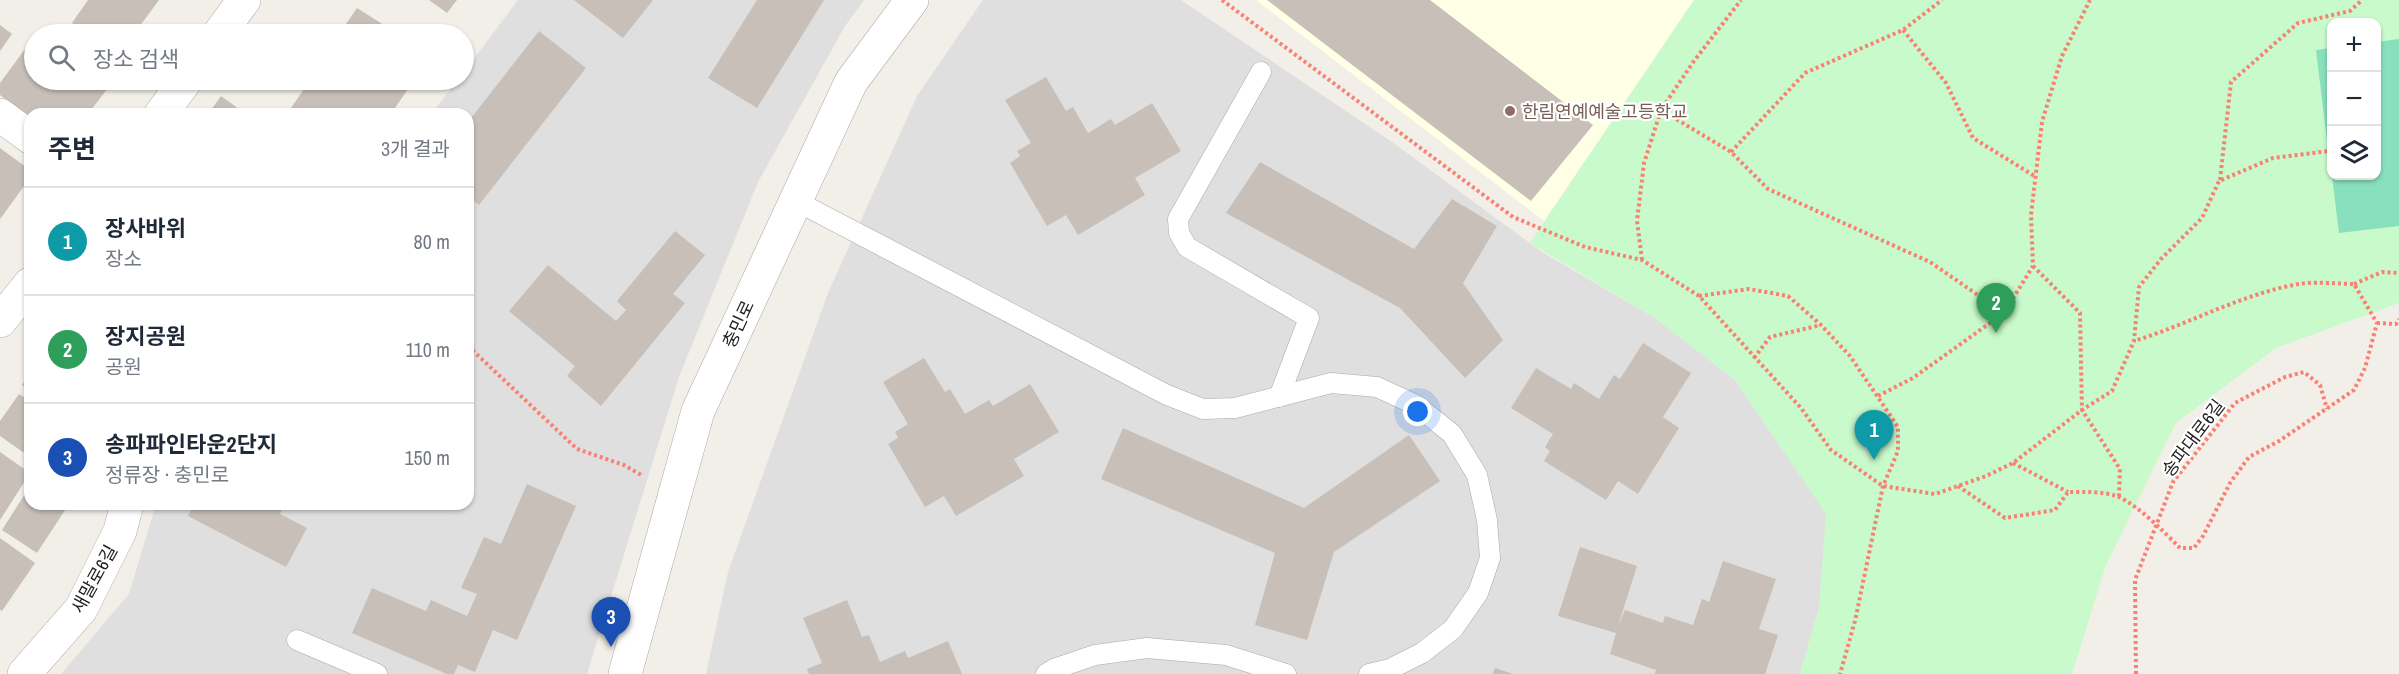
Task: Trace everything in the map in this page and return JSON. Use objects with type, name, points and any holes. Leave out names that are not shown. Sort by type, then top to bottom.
[{"type":"street","points":[[226,24],[244,0]]},
{"type":"street","name":"충민로","points":[[625,674],[698,411],[851,82],[912,0]]},
{"type":"street","points":[[165,108],[179,90]]},
{"type":"street","points":[[0,115],[24,133]]},
{"type":"street","points":[[0,321],[24,291]]},
{"type":"street","name":"새말로6길","points":[[24,674],[81,609],[120,531],[125,510]]},
{"type":"lane","points":[[1261,72],[1178,219],[1179,233],[1187,247],[1309,318],[1279,397]]},
{"type":"lane","points":[[796,201],[1167,395],[1203,409],[1235,408],[1331,383],[1377,387],[1416,405],[1452,434],[1477,475],[1487,520],[1490,558],[1478,593],[1453,629],[1422,652],[1390,669],[1369,674]]},
{"type":"lane","points":[[297,640],[367,672]]},
{"type":"lane","points":[[1046,674],[1095,655],[1147,648],[1226,655],[1286,674]]},
{"type":"path","points":[[1222,0],[1513,217],[1585,247],[1642,260],[1699,296],[1801,408],[1831,450],[1883,486],[1935,494],[1986,476],[2013,463],[2082,410],[2112,391],[2134,341],[2139,287],[2161,259],[2202,218],[2219,181],[2230,82],[2298,23],[2350,11],[2362,0]]},
{"type":"path","points":[[1642,260],[1637,222],[1644,163],[1660,110],[1741,0]]},
{"type":"path","points":[[1731,152],[1805,73],[1904,30],[1942,0]]},
{"type":"path","points":[[1878,396],[1913,378],[2004,313],[2033,266],[2031,215],[2042,122],[2062,56],[2090,0]]},
{"type":"path","points":[[1904,30],[1946,83],[1973,138],[2036,177]]},
{"type":"path","points":[[1660,110],[1731,152],[1768,189],[1930,262],[2004,313]]},
{"type":"path","points":[[2219,181],[2273,158],[2327,151]]},
{"type":"path","points":[[2033,266],[2080,313],[2082,410],[2120,469],[2118,497]]},
{"type":"path","points":[[2134,341],[2161,333],[2235,301],[2301,283],[2354,284],[2382,272],[2399,273]]},
{"type":"path","points":[[2013,463],[2068,492],[2090,492],[2118,497],[2157,524],[2180,548],[2194,548],[2203,536],[2230,483],[2249,457],[2354,390],[2365,368],[2377,323],[2354,284]]},
{"type":"path","points":[[1699,296],[1749,289],[1788,296],[1821,325],[1850,356],[1898,427],[1898,451],[1883,486],[1855,621],[1840,674]]},
{"type":"path","points":[[2377,323],[2396,324],[2399,319]]},
{"type":"path","points":[[1754,358],[1770,337],[1821,325]]},
{"type":"path","points":[[474,352],[577,449],[624,465],[675,494]]},
{"type":"path","name":"송파대로6길","points":[[2136,674],[2136,580],[2174,482],[2235,403],[2285,377],[2304,372],[2320,385],[2327,409]]},
{"type":"path","points":[[1957,486],[2006,518],[2055,510],[2068,492]]},
{"type":"shaded area","points":[[518,0],[864,0],[845,26],[758,182],[679,377],[587,674],[61,674],[129,594],[154,510],[474,510],[474,108],[436,108],[450,90],[474,90],[474,59]]},
{"type":"shaded area","points":[[983,0],[1181,0],[1392,142],[1542,252],[1655,318],[1735,380],[1827,514],[1819,608],[1800,674],[706,674],[728,572],[828,293],[917,96]]},
{"type":"shaded area","name":"한림연예예술고등학교","points":[[1256,0],[1694,0],[1544,221]]},
{"type":"green space","points":[[1694,0],[2399,0],[2399,303],[2276,348],[2176,423],[2106,565],[2072,674],[1800,674],[1819,608],[1826,514],[1735,380],[1655,318],[1530,243]]},
{"type":"green space","points":[[2399,39],[2399,226],[2339,233],[2332,180],[2381,180],[2381,41]]},
{"type":"green space","points":[[2327,49],[2327,141],[2316,50]]},
{"type":"building","points":[[88,0],[159,0],[141,24],[72,23]]},
{"type":"building","points":[[429,0],[457,0],[447,13]]},
{"type":"building","points":[[574,0],[653,0],[623,38]]},
{"type":"building","points":[[757,0],[824,0],[757,108],[708,78]]},
{"type":"building","points":[[1267,0],[1430,0],[1593,125],[1531,201]]},
{"type":"building","points":[[357,8],[382,24],[346,24]]},
{"type":"building","points":[[0,25],[12,34],[0,51]]},
{"type":"building","points":[[539,31],[586,68],[479,205],[474,201],[474,114]]},
{"type":"building","points":[[24,50],[24,90],[106,90],[93,108],[24,108],[24,113],[0,95],[0,83]]},
{"type":"building","points":[[1046,77],[1066,111],[1073,107],[1088,133],[1111,119],[1115,125],[1152,103],[1181,151],[1135,178],[1145,195],[1078,235],[1066,215],[1047,226],[1010,163],[1020,156],[1017,151],[1031,143],[1005,100]]},
{"type":"building","points":[[303,90],[407,90],[395,108],[291,108]]},
{"type":"building","points":[[221,96],[238,108],[212,108]]},
{"type":"building","points":[[0,148],[24,166],[24,186],[0,219]]},
{"type":"building","points":[[1260,162],[1414,249],[1452,199],[1497,226],[1463,283],[1503,340],[1465,378],[1400,308],[1226,213]]},
{"type":"building","points":[[675,231],[705,255],[673,294],[685,303],[601,406],[567,376],[575,366],[509,311],[548,265],[616,321],[626,310],[617,301]]},
{"type":"building","points":[[1643,343],[1691,373],[1663,417],[1679,428],[1638,494],[1618,481],[1606,500],[1544,461],[1550,451],[1545,447],[1553,434],[1511,408],[1536,368],[1571,389],[1574,383],[1599,399],[1614,375],[1620,379]]},
{"type":"building","points":[[924,358],[945,392],[950,389],[965,414],[989,400],[993,406],[1030,384],[1059,432],[1014,459],[1024,476],[956,516],[944,496],[925,507],[888,444],[898,438],[895,432],[908,424],[883,382]]},
{"type":"building","points":[[19,394],[24,397],[24,453],[0,436],[0,421]]},
{"type":"building","points":[[1123,428],[1304,508],[1409,435],[1440,481],[1334,552],[1307,640],[1255,625],[1275,553],[1101,479]]},
{"type":"building","points":[[0,452],[24,469],[24,482],[0,520]]},
{"type":"building","points":[[527,484],[576,506],[517,640],[493,630],[475,672],[458,665],[454,674],[447,674],[352,633],[372,588],[426,611],[431,600],[467,616],[477,594],[461,588],[484,537],[501,544]]},
{"type":"building","points":[[24,495],[24,510],[65,510],[37,553],[2,530]]},
{"type":"building","points":[[191,510],[282,510],[280,514],[307,528],[286,567],[188,516]]},
{"type":"building","points":[[0,538],[35,563],[2,611],[0,610]]},
{"type":"building","points":[[1580,547],[1637,566],[1618,626],[1625,610],[1663,623],[1665,616],[1693,625],[1702,599],[1709,602],[1723,561],[1776,579],[1759,629],[1778,635],[1765,674],[1655,674],[1656,670],[1610,654],[1616,633],[1558,616]]},
{"type":"building","points":[[847,600],[862,637],[869,635],[880,662],[905,651],[908,658],[948,641],[962,674],[809,674],[807,669],[822,663],[803,618]]},
{"type":"building","points":[[1495,668],[1513,674],[1493,674]]},
{"type":"place","name":"한림연예예술고등학교","points":[[1510,111]]},
{"type":"place","name":"장지공원","points":[[1996,333]]},
{"type":"place","name":"장사바위","points":[[1874,460]]},
{"type":"place","name":"송파파인타운2단지","points":[[611,647]]}]
